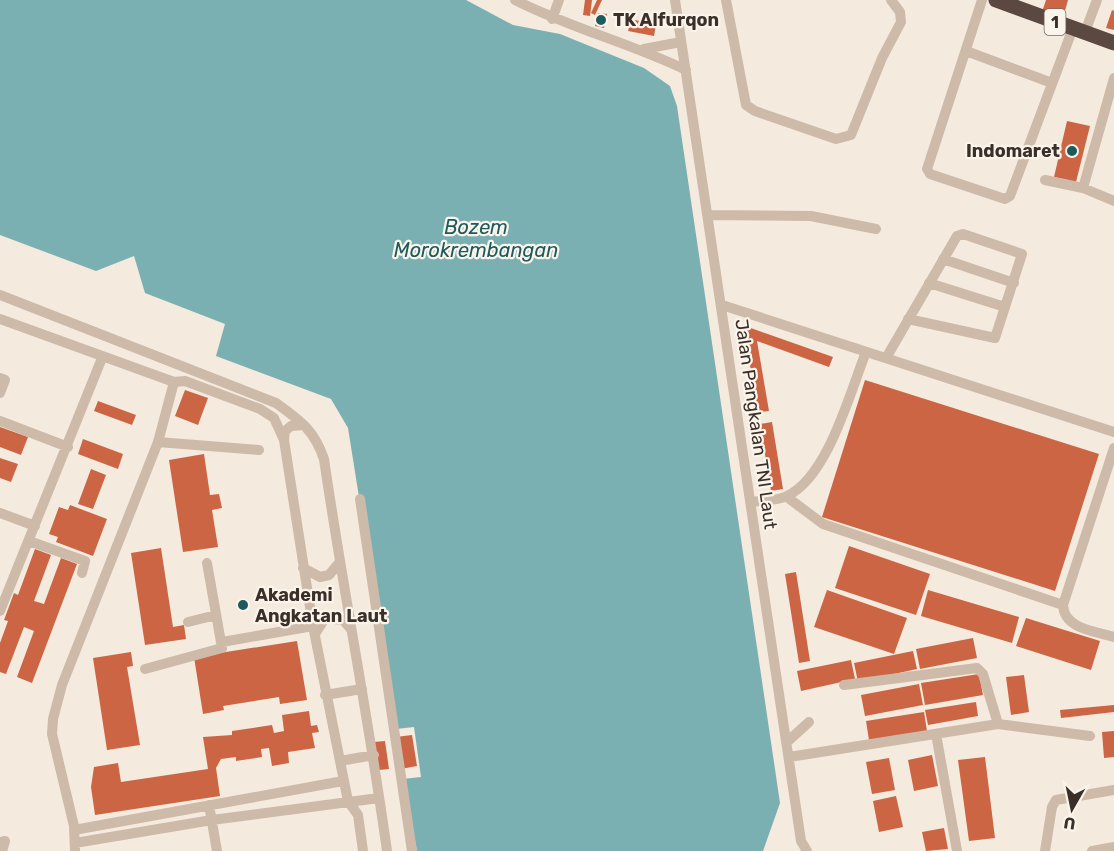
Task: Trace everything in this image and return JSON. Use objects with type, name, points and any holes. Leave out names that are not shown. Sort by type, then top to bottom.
[{"type":"highway","name":"1","points":[[996,0],[1114,43]]},
{"type":"street","points":[[515,0],[552,19],[644,49],[686,70]]},
{"type":"street","points":[[552,19],[559,0]]},
{"type":"street","name":"Jalan Pangkalan TNI Laut","points":[[675,0],[801,841],[807,851]]},
{"type":"street","points":[[726,0],[746,105],[755,111],[836,139],[851,135],[882,57],[901,22],[900,12],[891,0]]},
{"type":"street","points":[[982,0],[927,169],[930,174],[1005,200],[1008,198],[1052,83],[1097,0]]},
{"type":"street","points":[[644,49],[681,42]]},
{"type":"street","points":[[966,51],[1052,83]]},
{"type":"street","points":[[1083,188],[1103,124],[1114,78]]},
{"type":"street","points":[[1103,124],[1114,128]]},
{"type":"street","points":[[1045,180],[1083,188],[1114,201]]},
{"type":"street","points":[[709,215],[811,216],[876,229]]},
{"type":"street","points":[[886,358],[908,319],[943,259],[960,234],[1020,251],[1023,257],[1005,307],[999,333],[992,339],[908,319]]},
{"type":"street","points":[[943,259],[1014,283]]},
{"type":"street","points":[[929,283],[1005,307]]},
{"type":"street","points":[[0,295],[276,403],[304,425],[316,438],[324,459],[339,563],[374,755],[387,851]]},
{"type":"street","points":[[722,305],[1114,432]]},
{"type":"street","points":[[0,320],[97,356],[260,409],[274,418],[284,440]]},
{"type":"street","points":[[0,611],[68,447],[97,356],[101,334]]},
{"type":"street","points":[[751,501],[787,497],[805,483],[823,458],[866,352]]},
{"type":"street","points":[[187,369],[179,382],[158,442],[63,685],[53,719],[52,734],[74,830],[75,847],[212,820],[379,798]]},
{"type":"street","points":[[0,378],[5,380],[0,393]]},
{"type":"street","points":[[0,421],[68,447]]},
{"type":"street","points":[[304,425],[291,426],[285,431],[284,440],[325,695],[348,801],[358,815],[363,851]]},
{"type":"street","points":[[158,442],[258,450]]},
{"type":"street","points":[[1114,448],[1063,605],[1064,614],[1070,623],[1114,637]]},
{"type":"street","points":[[787,497],[823,524],[1063,605]]},
{"type":"street","points":[[360,499],[412,851]]},
{"type":"street","points":[[0,513],[35,526]]},
{"type":"street","points":[[29,541],[85,561],[82,573]]},
{"type":"street","points":[[145,669],[222,648],[207,563]]},
{"type":"street","points":[[303,568],[320,577],[329,575],[339,563]]},
{"type":"street","points":[[188,622],[216,615]]},
{"type":"street","points":[[222,642],[314,630],[325,618],[343,620],[350,628]]},
{"type":"street","points":[[844,685],[977,668],[983,674],[998,724]]},
{"type":"street","points":[[325,695],[362,689]]},
{"type":"street","points":[[786,742],[809,722]]},
{"type":"street","points":[[789,757],[998,724],[1090,736]]},
{"type":"street","points":[[936,734],[957,851]]},
{"type":"street","points":[[340,761],[374,755]]},
{"type":"street","points":[[74,830],[343,781]]},
{"type":"street","points":[[1045,851],[1052,807],[1056,800],[1114,790]]},
{"type":"street","points":[[209,805],[217,851]]},
{"type":"street","points":[[0,842],[5,841],[2,851]]},
{"type":"street","points":[[1092,851],[1114,847]]},
{"type":"water","name":"Bozem Morokrembangan","points":[[0,0],[466,0],[513,25],[560,34],[644,68],[670,86],[677,106],[780,803],[763,851],[417,851],[403,779],[421,777],[414,727],[396,729],[348,428],[331,399],[216,356],[225,324],[145,293],[134,256],[96,271],[0,235]]},
{"type":"building","points":[[585,0],[592,0],[590,16],[583,15]]},
{"type":"building","points":[[597,0],[602,0],[595,15],[591,13]]},
{"type":"building","points":[[1046,0],[1068,0],[1063,18],[1042,12]]},
{"type":"building","points":[[1112,10],[1114,11],[1114,30],[1106,28]]},
{"type":"building","name":"TK Alfurqon","points":[[598,13],[607,14],[604,28],[595,26]]},
{"type":"building","points":[[631,19],[656,25],[654,36],[628,31]]},
{"type":"building","name":"Indomaret","points":[[1067,121],[1090,126],[1076,182],[1054,177]]},
{"type":"building","points":[[748,327],[833,357],[829,367],[757,341],[769,411],[758,412],[745,336]]},
{"type":"building","points":[[865,380],[1099,454],[1055,591],[822,517]]},
{"type":"building","points":[[185,390],[208,398],[198,425],[175,416]]},
{"type":"building","points":[[98,401],[136,415],[132,425],[94,411]]},
{"type":"building","points":[[772,422],[783,489],[771,491],[760,424]]},
{"type":"building","points":[[0,427],[28,437],[21,455],[0,447]]},
{"type":"building","points":[[83,439],[123,454],[118,469],[78,454]]},
{"type":"building","points":[[204,454],[210,495],[219,494],[222,508],[212,510],[218,547],[183,552],[169,460]]},
{"type":"building","points":[[0,458],[18,464],[11,482],[0,478]]},
{"type":"building","points":[[91,469],[106,475],[93,509],[78,504]]},
{"type":"building","points":[[70,505],[107,519],[93,556],[56,542],[58,537],[49,534],[59,507],[68,510]]},
{"type":"building","points":[[849,546],[930,574],[916,615],[835,588]]},
{"type":"building","points":[[161,548],[173,627],[184,625],[186,639],[145,645],[131,553]]},
{"type":"building","points":[[35,549],[51,555],[34,601],[44,604],[61,558],[77,564],[32,683],[17,677],[34,631],[24,627],[6,674],[0,672],[0,643],[8,621],[4,620],[14,593],[18,595]]},
{"type":"building","points":[[796,572],[810,661],[799,663],[785,574]]},
{"type":"building","points":[[827,590],[907,618],[894,654],[814,627]]},
{"type":"building","points":[[928,590],[1019,617],[1012,643],[921,616]]},
{"type":"building","points":[[1026,618],[1100,641],[1091,670],[1016,646]]},
{"type":"building","points":[[973,638],[977,658],[920,669],[916,649]]},
{"type":"building","points":[[297,641],[307,700],[280,704],[279,697],[223,706],[224,710],[203,714],[194,657]]},
{"type":"building","points":[[913,651],[917,669],[858,682],[854,663]]},
{"type":"building","points":[[131,652],[133,666],[127,667],[140,745],[107,750],[93,658]]},
{"type":"building","points":[[851,660],[855,679],[801,691],[797,671]]},
{"type":"building","points":[[979,674],[983,695],[925,705],[921,683]]},
{"type":"building","points":[[1024,675],[1029,712],[1011,715],[1006,677]]},
{"type":"building","points":[[919,684],[923,705],[865,716],[861,695]]},
{"type":"building","points":[[976,702],[978,716],[928,725],[925,710]]},
{"type":"building","points":[[1114,705],[1114,712],[1061,718],[1060,710]]},
{"type":"building","points":[[309,711],[311,726],[317,725],[319,732],[312,733],[315,748],[288,752],[289,763],[272,766],[269,748],[261,749],[262,757],[236,761],[236,757],[221,759],[216,768],[220,796],[95,815],[91,787],[94,767],[118,763],[121,782],[208,769],[203,737],[232,735],[232,731],[272,725],[274,733],[284,731],[282,715]]},
{"type":"building","points":[[924,712],[927,731],[869,740],[866,721]]},
{"type":"building","points":[[1114,731],[1114,757],[1104,758],[1102,732]]},
{"type":"building","points":[[412,735],[417,766],[401,769],[396,737]]},
{"type":"building","points":[[385,741],[389,769],[379,770],[374,742]]},
{"type":"building","points":[[932,755],[938,786],[914,791],[908,760]]},
{"type":"building","points":[[985,757],[995,838],[969,841],[958,760]]},
{"type":"building","points":[[889,758],[895,790],[872,794],[866,762]]},
{"type":"building","points":[[896,796],[903,827],[879,832],[873,801]]},
{"type":"building","points":[[944,828],[948,849],[926,851],[922,832]]},
{"type":"place","name":"TK Alfurqon","points":[[601,20]]},
{"type":"place","name":"Indomaret","points":[[1072,151]]},
{"type":"place","name":"Akademi Angkatan Laut","points":[[243,605]]}]
